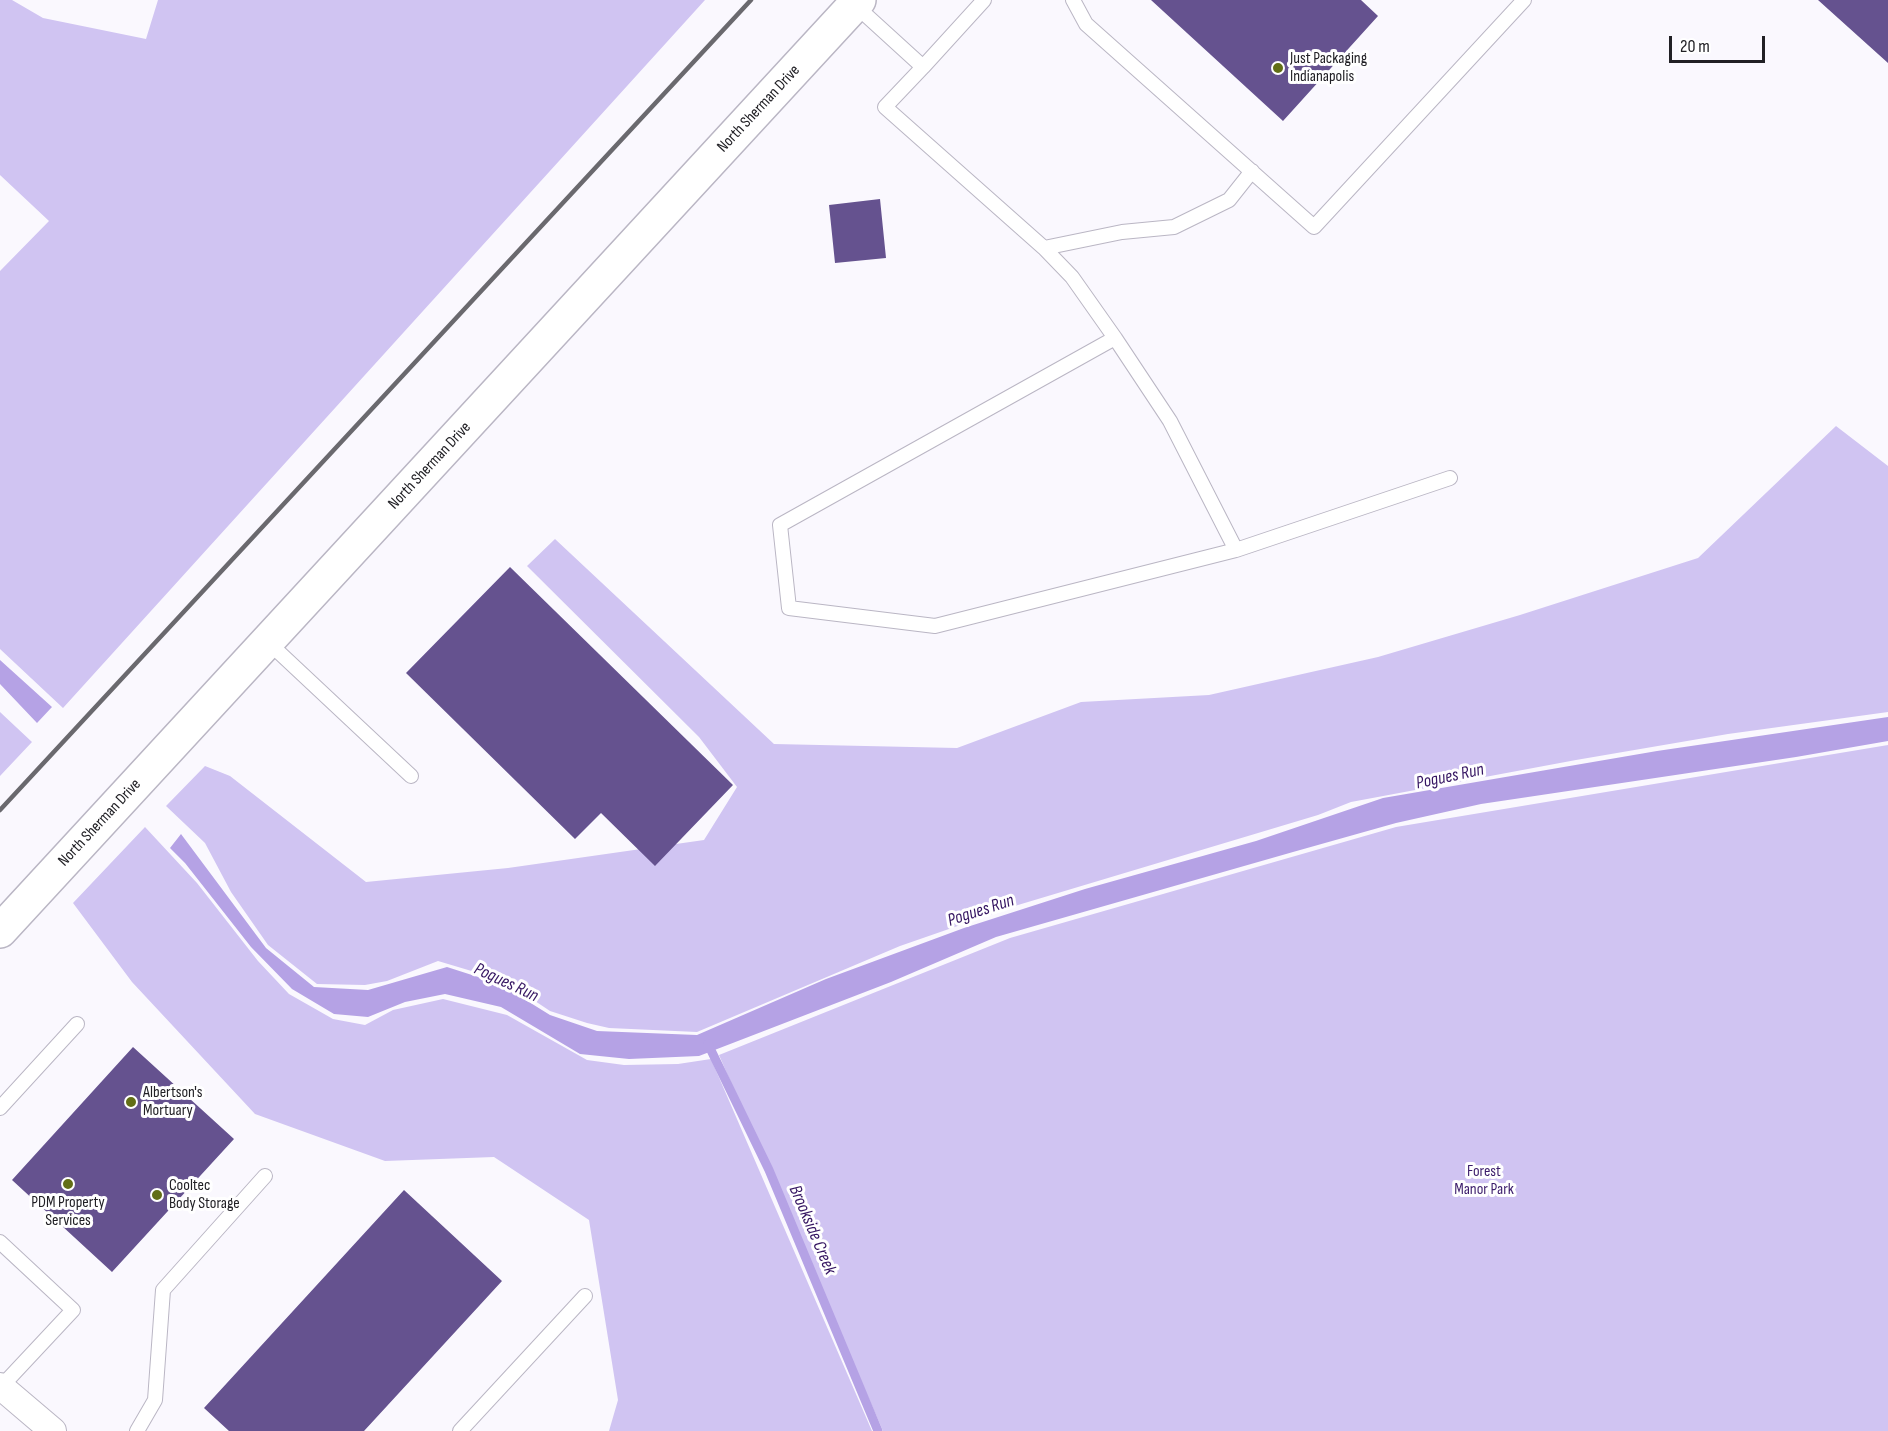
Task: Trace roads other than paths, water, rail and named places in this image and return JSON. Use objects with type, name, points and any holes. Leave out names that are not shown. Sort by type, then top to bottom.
[{"type":"main road","name":"North Sherman Drive","points":[[0,931],[857,2]]},
{"type":"street","points":[[0,1387],[48,1430]]},
{"type":"lane","points":[[984,0],[885,107],[1044,248],[1072,277],[1170,421],[1236,550]]},
{"type":"lane","points":[[1072,0],[1086,24],[1314,227],[1524,0]]},
{"type":"lane","points":[[857,2],[923,67]]},
{"type":"lane","points":[[1044,248],[1122,232],[1174,226],[1229,200],[1252,171]]},
{"type":"lane","points":[[1115,338],[780,525],[789,608],[935,626],[1236,550],[1450,478]]},
{"type":"lane","points":[[268,642],[411,776]]},
{"type":"lane","points":[[0,1108],[77,1024]]},
{"type":"lane","points":[[138,1431],[155,1400],[163,1290],[265,1176]]},
{"type":"lane","points":[[0,1242],[73,1310],[0,1387]]},
{"type":"lane","points":[[460,1431],[585,1296]]},
{"type":"waterway","name":"Brookside Creek","points":[[708,1044],[769,1170],[878,1431]]},
{"type":"railway","points":[[0,810],[751,0]]},
{"type":"place","name":"Just Packaging Indianapolis","points":[[1278,68]]},
{"type":"place","name":"Albertson's Mortuary","points":[[131,1102]]},
{"type":"place","name":"PDM Property Services","points":[[68,1184]]},
{"type":"place","name":"Cooltec Body Storage","points":[[157,1195]]},
{"type":"water label","name":"Pogues Run","points":[[1450,777]]},
{"type":"water label","name":"Pogues Run","points":[[981,911]]},
{"type":"water label","name":"Pogues Run","points":[[506,983]]},
{"type":"park label","name":"Forest Manor Park","points":[[1484,1181]]}]
